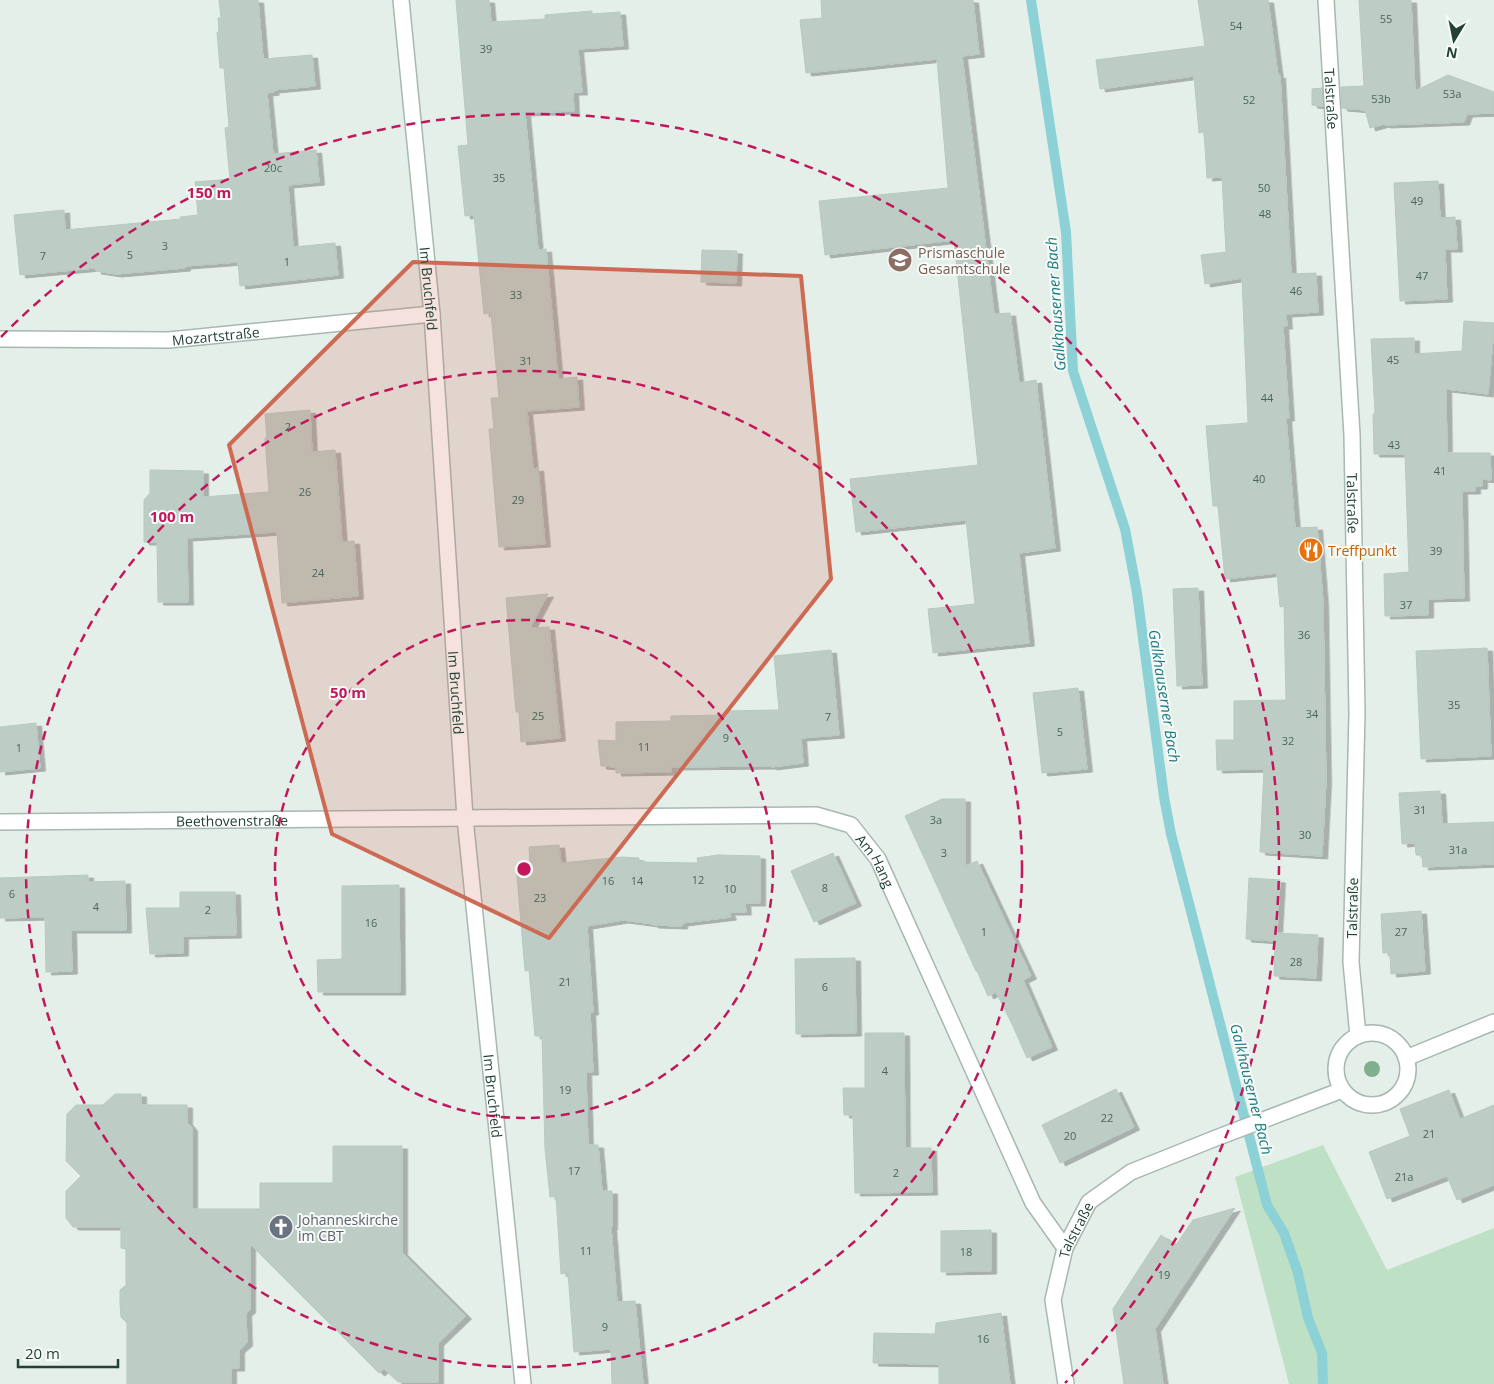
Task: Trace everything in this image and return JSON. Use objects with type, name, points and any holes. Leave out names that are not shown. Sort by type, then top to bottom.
[{"type":"street","name":"Im Bruchfeld","points":[[401,0],[432,314],[465,818],[523,1384]]},
{"type":"street","name":"Talstraße","points":[[1326,0],[1352,435],[1357,713],[1351,962],[1358,1036]]},
{"type":"street","name":"Mozartstraße","points":[[0,339],[169,340],[432,314]]},
{"type":"street","name":"Am Hang","points":[[465,818],[816,815],[851,825],[878,860],[1033,1203],[1064,1248]]},
{"type":"street","name":"Beethovenstraße","points":[[0,822],[465,818]]},
{"type":"street","points":[[1406,1058],[1494,1022]]},
{"type":"street","points":[[1375,1033],[1387,1036],[1400,1046],[1406,1058],[1408,1068],[1406,1081],[1402,1089],[1394,1098],[1379,1105],[1366,1105],[1351,1098],[1342,1090],[1338,1082],[1336,1069],[1338,1057],[1347,1043],[1358,1036],[1375,1033]]},
{"type":"street","name":"Talstraße","points":[[1066,1384],[1053,1300],[1064,1248],[1089,1202],[1131,1172],[1342,1090]]},
{"type":"highlighted area","points":[[413,262],[801,276],[831,579],[549,938],[332,834],[229,445]]},
{"type":"green space","points":[[1323,1145],[1387,1270],[1494,1228],[1494,1384],[1289,1384],[1235,1177]]},
{"type":"building","points":[[219,0],[258,0],[263,59],[312,55],[315,86],[273,90],[274,92],[267,93],[273,154],[316,150],[319,182],[288,185],[293,247],[335,243],[338,275],[240,286],[238,262],[116,274],[96,271],[95,268],[20,275],[14,215],[64,210],[65,230],[181,219],[180,217],[198,215],[195,182],[230,179],[225,128],[229,127],[224,68],[220,68],[217,32],[219,32],[218,18],[221,18]]},
{"type":"building","points":[[456,0],[489,0],[491,22],[545,19],[545,15],[592,11],[592,14],[620,12],[623,46],[578,49],[582,92],[573,92],[574,111],[525,113],[538,250],[546,249],[558,379],[577,377],[579,407],[527,411],[533,469],[538,468],[545,544],[499,547],[489,429],[494,429],[491,398],[499,398],[491,313],[484,314],[474,215],[465,216],[458,146],[468,145]]},
{"type":"building","points":[[821,0],[973,0],[979,54],[962,56],[994,314],[1010,313],[1019,383],[1036,380],[1055,548],[1019,553],[1029,643],[933,653],[928,609],[975,604],[966,520],[856,532],[850,479],[978,465],[954,240],[825,255],[819,201],[948,188],[937,59],[806,73],[800,20],[822,18]]},
{"type":"building","points":[[1198,0],[1268,0],[1278,76],[1280,75],[1291,274],[1316,273],[1318,312],[1286,314],[1287,326],[1283,326],[1289,418],[1286,418],[1295,528],[1317,527],[1323,602],[1326,781],[1322,856],[1260,852],[1264,769],[1217,770],[1216,740],[1234,740],[1234,701],[1286,700],[1284,606],[1280,607],[1277,573],[1225,579],[1218,506],[1213,506],[1206,426],[1248,423],[1242,278],[1205,284],[1201,255],[1226,252],[1222,177],[1207,178],[1204,132],[1199,133],[1194,76],[1100,89],[1096,60],[1205,46]]},
{"type":"building","points":[[1359,0],[1411,0],[1415,91],[1448,75],[1494,92],[1494,113],[1467,114],[1464,122],[1384,124],[1370,128],[1365,110],[1342,108],[1341,87],[1364,86]]},
{"type":"building","points":[[1322,88],[1323,106],[1312,105],[1312,89]]},
{"type":"building","points":[[1438,181],[1440,218],[1455,217],[1457,249],[1445,249],[1447,299],[1400,301],[1394,183]]},
{"type":"building","points":[[702,250],[737,251],[736,283],[701,282]]},
{"type":"building","points":[[1464,321],[1494,323],[1494,328],[1488,394],[1446,389],[1447,453],[1490,453],[1491,480],[1482,479],[1482,486],[1475,486],[1475,491],[1462,491],[1464,598],[1428,599],[1428,615],[1385,616],[1384,574],[1409,572],[1405,454],[1374,454],[1373,414],[1375,414],[1371,339],[1414,338],[1414,354],[1462,351]]},
{"type":"building","points":[[310,410],[312,452],[335,450],[342,542],[354,541],[358,596],[282,603],[277,532],[187,538],[188,602],[158,602],[157,542],[144,542],[144,500],[150,493],[150,470],[203,471],[203,497],[269,492],[265,414]]},
{"type":"building","points":[[1198,588],[1202,685],[1177,686],[1173,589]]},
{"type":"building","points":[[548,594],[530,628],[549,627],[560,738],[521,742],[519,712],[516,712],[506,598]]},
{"type":"building","points":[[1487,648],[1491,756],[1421,759],[1416,651]]},
{"type":"building","points":[[831,650],[839,735],[801,738],[803,763],[771,767],[671,767],[671,772],[616,773],[616,767],[601,766],[598,740],[616,741],[616,722],[671,721],[671,716],[725,715],[725,711],[779,710],[774,656]]},
{"type":"building","points":[[1078,688],[1087,769],[1042,773],[1033,693]]},
{"type":"building","points":[[36,723],[40,768],[0,772],[0,727]]},
{"type":"building","points":[[1440,791],[1442,824],[1494,822],[1494,864],[1423,867],[1422,855],[1416,855],[1415,843],[1402,844],[1399,793]]},
{"type":"building","points":[[942,799],[965,799],[965,866],[977,861],[1031,976],[1023,980],[1052,1047],[1027,1058],[996,992],[988,996],[905,816]]},
{"type":"building","points":[[559,845],[561,863],[622,857],[639,858],[639,862],[698,863],[697,858],[718,855],[760,856],[760,903],[745,903],[746,912],[729,912],[731,917],[682,923],[682,926],[653,925],[623,920],[587,926],[593,1012],[590,1012],[593,1072],[586,1072],[588,1145],[598,1145],[602,1191],[612,1191],[611,1227],[617,1302],[635,1301],[643,1384],[612,1384],[611,1349],[574,1352],[568,1273],[561,1274],[556,1196],[550,1197],[545,1149],[542,1036],[535,1036],[529,970],[525,971],[516,864],[530,863],[529,847]]},
{"type":"building","points":[[833,853],[856,903],[814,922],[791,871]]},
{"type":"building","points":[[88,875],[88,882],[125,881],[126,930],[71,930],[72,971],[46,972],[45,917],[0,918],[0,878]]},
{"type":"building","points":[[1249,878],[1280,880],[1277,933],[1318,935],[1316,978],[1274,976],[1275,941],[1246,939]]},
{"type":"building","points":[[399,885],[400,992],[318,992],[317,960],[342,959],[342,886]]},
{"type":"building","points":[[180,892],[235,892],[236,935],[183,936],[183,953],[150,954],[146,908],[180,908]]},
{"type":"building","points":[[1421,911],[1425,971],[1391,974],[1390,953],[1383,953],[1381,914]]},
{"type":"building","points":[[855,958],[856,1033],[796,1034],[795,959]]},
{"type":"building","points":[[865,1033],[904,1033],[905,1148],[931,1148],[932,1192],[855,1193],[853,1115],[844,1115],[843,1088],[865,1088]]},
{"type":"building","points":[[1116,1089],[1134,1127],[1060,1163],[1042,1125]]},
{"type":"building","points":[[1449,1090],[1460,1119],[1494,1105],[1494,1185],[1457,1200],[1447,1176],[1387,1199],[1369,1152],[1410,1136],[1400,1109]]},
{"type":"building","points":[[115,1094],[141,1094],[141,1105],[187,1105],[187,1122],[192,1128],[192,1209],[260,1209],[260,1183],[333,1183],[333,1146],[402,1146],[402,1252],[466,1316],[438,1343],[438,1382],[398,1382],[384,1369],[379,1373],[250,1244],[250,1310],[246,1313],[247,1343],[239,1350],[239,1368],[231,1368],[231,1384],[127,1384],[127,1323],[121,1317],[120,1303],[120,1290],[126,1285],[126,1249],[121,1248],[121,1227],[73,1227],[66,1218],[66,1191],[81,1176],[66,1161],[67,1114],[76,1105],[103,1105]]},
{"type":"building","points":[[1235,1208],[1155,1329],[1163,1384],[1124,1384],[1113,1309],[1161,1235],[1176,1245],[1193,1220]]},
{"type":"building","points":[[991,1230],[991,1271],[941,1272],[941,1231]]},
{"type":"building","points":[[1001,1313],[1010,1384],[939,1384],[939,1364],[873,1363],[874,1333],[935,1334],[936,1323]]},
{"type":"waterway","name":"Galkhauserner Bach","points":[[1031,0],[1066,232],[1073,371],[1125,529],[1137,593],[1164,797],[1171,834],[1267,1205],[1284,1233],[1298,1273],[1308,1318],[1322,1353],[1323,1384]]},
{"type":"place","name":"Prismaschule Gesamtschule","points":[[900,260]]},
{"type":"place","name":"Treffpunkt","points":[[1311,550]]},
{"type":"place","name":"Johanneskirche im CBT","points":[[281,1227]]}]
